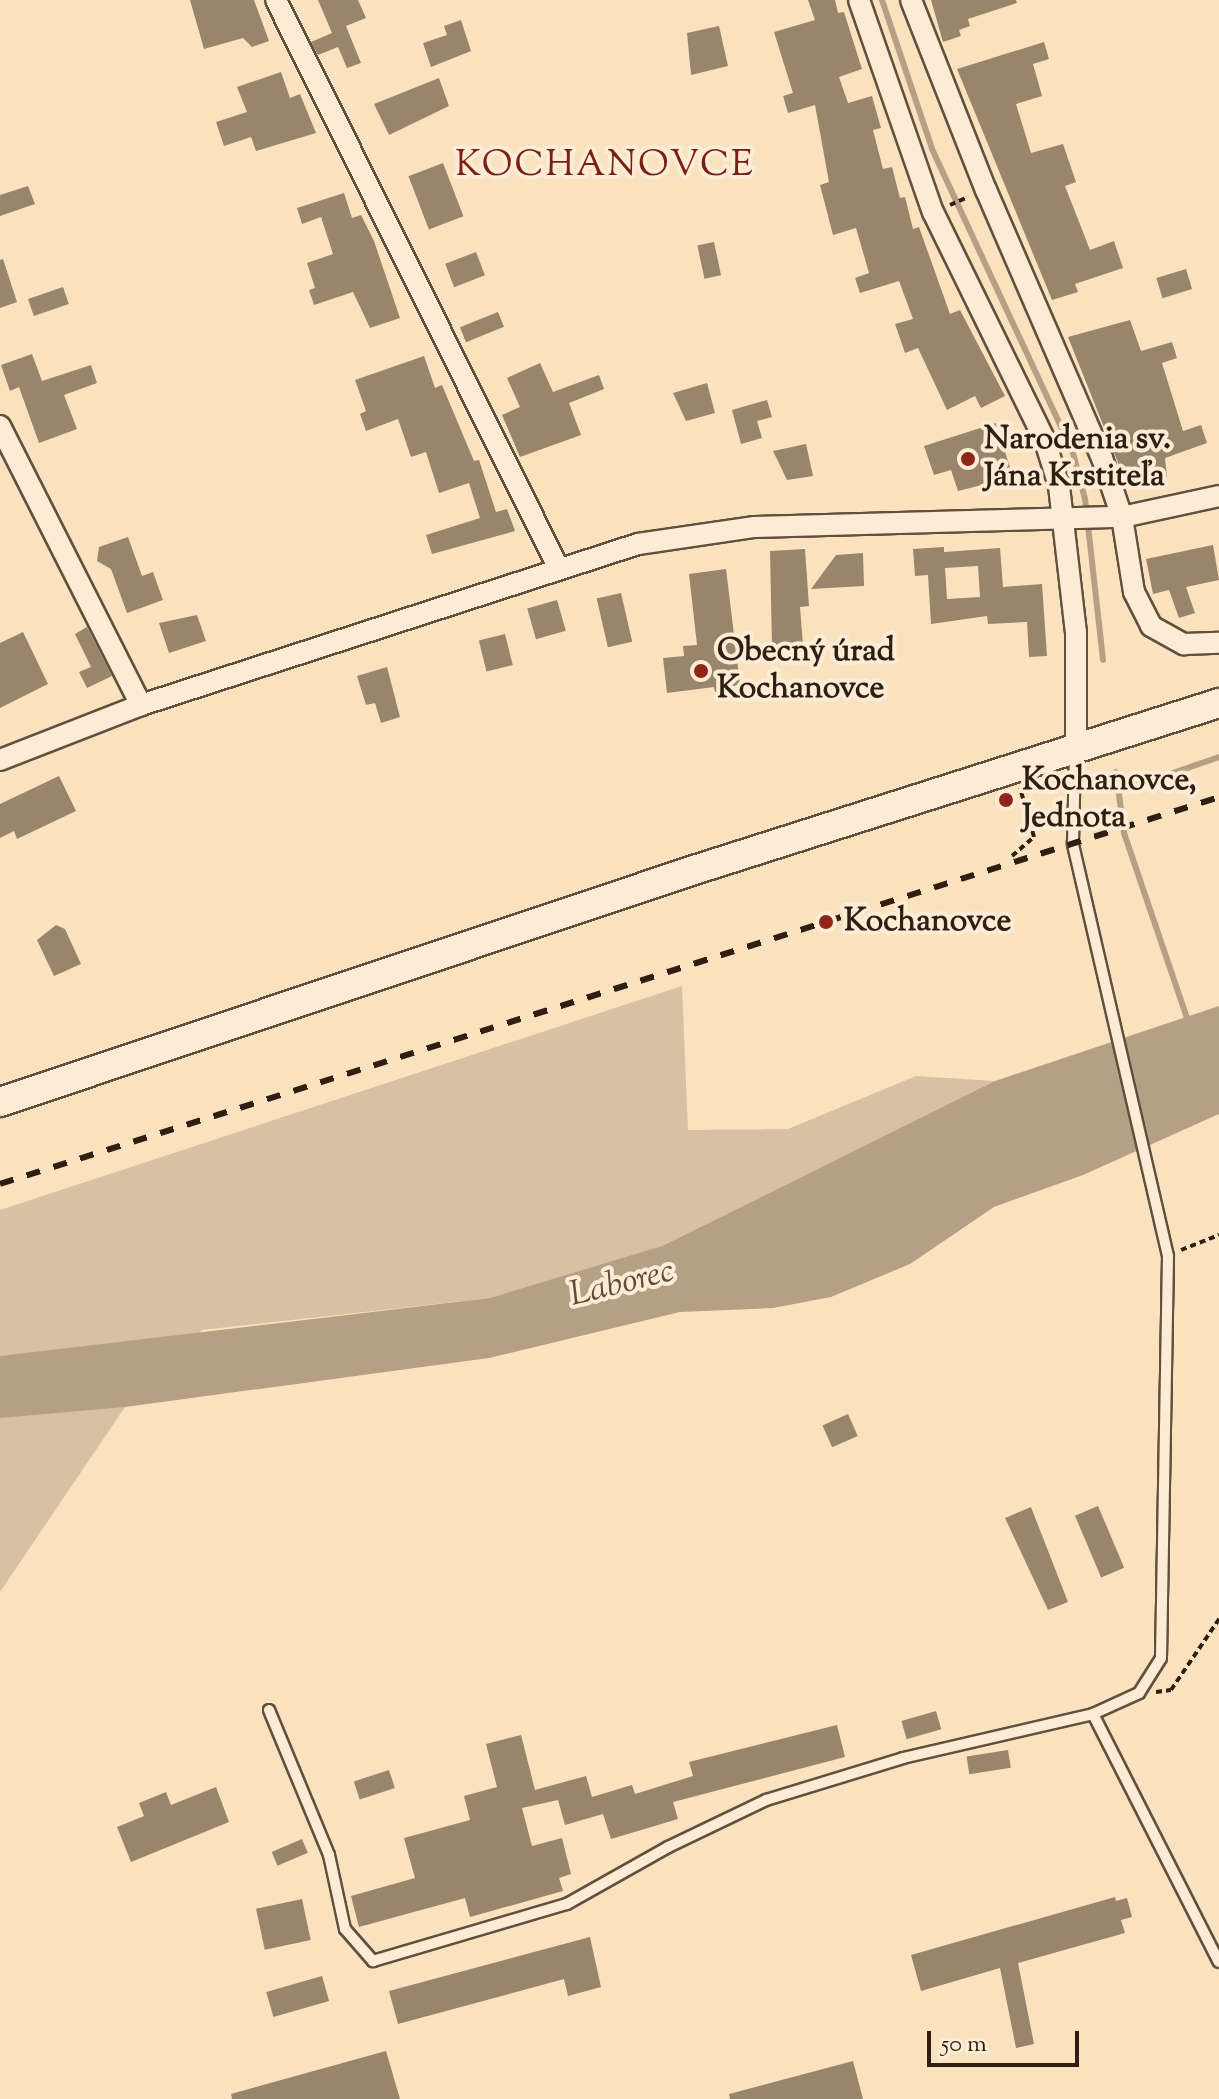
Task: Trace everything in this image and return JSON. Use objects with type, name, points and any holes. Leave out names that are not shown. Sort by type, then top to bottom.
[{"type":"main road","points":[[0,1102],[1014,766],[1219,703]]},
{"type":"street","points":[[276,0],[558,567]]},
{"type":"street","points":[[859,0],[933,212],[1045,441],[1071,520],[1076,632],[1076,746]]},
{"type":"street","points":[[911,0],[986,190],[1102,458],[1122,517],[1134,592],[1151,626],[1184,644],[1219,643]]},
{"type":"street","points":[[0,426],[141,705]]},
{"type":"street","points":[[0,760],[141,705],[558,567],[701,532],[1122,517],[1219,496]]},
{"type":"lane","points":[[269,1710],[329,1855],[345,1929],[373,1961],[567,1904],[642,1860],[766,1800],[903,1758],[1093,1714],[1139,1693],[1161,1658],[1168,1256],[1087,907],[1070,810],[1076,746]]},
{"type":"lane","points":[[1093,1714],[1219,1962]]},
{"type":"path","points":[[933,212],[986,190]]},
{"type":"path","points":[[1012,856],[1034,837],[1014,766]]},
{"type":"path","points":[[1168,1256],[1219,1235]]},
{"type":"path","points":[[1139,1693],[1171,1690],[1198,1643],[1219,1619]]},
{"type":"shaded area","points":[[682,986],[688,1130],[788,1129],[916,1076],[995,1081],[662,1246],[585,1271],[490,1298],[202,1330],[125,1407],[0,1592],[0,1210]]},
{"type":"water","name":"Laborec","points":[[1219,1006],[1219,1114],[1083,1175],[994,1207],[910,1264],[831,1297],[773,1308],[680,1312],[489,1358],[125,1407],[0,1418],[0,1356],[490,1298],[662,1246],[995,1081]]},
{"type":"building","points":[[190,0],[254,0],[269,41],[252,47],[243,38],[204,49]]},
{"type":"building","points":[[318,0],[358,0],[366,18],[346,26],[361,63],[347,68],[338,47],[318,55],[311,42],[332,33]]},
{"type":"building","points":[[808,0],[835,0],[838,13],[844,12],[862,69],[839,77],[848,103],[872,96],[881,128],[873,130],[883,169],[892,167],[900,198],[905,197],[913,229],[919,227],[950,314],[960,310],[1005,396],[981,408],[975,396],[947,410],[918,348],[905,353],[895,324],[913,319],[899,281],[860,293],[855,278],[869,273],[856,228],[833,235],[820,185],[829,182],[815,105],[788,113],[783,96],[793,93],[774,32],[815,20]]},
{"type":"building","points":[[931,0],[1016,0],[1017,3],[968,19],[970,26],[959,30],[961,36],[943,42]]},
{"type":"building","points":[[461,20],[471,51],[431,67],[423,43],[447,35],[444,26]]},
{"type":"building","points":[[719,26],[728,66],[691,75],[687,33]]},
{"type":"building","points":[[1044,42],[1049,59],[1033,64],[1042,96],[1016,104],[1031,153],[1063,144],[1076,182],[1065,186],[1090,250],[1114,241],[1123,268],[1075,284],[1078,292],[1052,300],[957,69]]},
{"type":"building","points":[[281,72],[290,98],[300,94],[316,133],[256,151],[251,137],[224,146],[216,122],[247,112],[237,87]]},
{"type":"building","points":[[439,78],[449,106],[389,135],[374,104]]},
{"type":"building","points":[[443,163],[463,216],[429,229],[408,176]]},
{"type":"building","points":[[28,186],[35,204],[0,216],[0,195]]},
{"type":"building","points":[[344,193],[352,218],[361,215],[374,241],[400,318],[370,328],[353,292],[314,305],[309,290],[315,288],[307,263],[333,254],[321,217],[302,224],[297,208]]},
{"type":"building","points":[[714,242],[721,275],[704,279],[697,246]]},
{"type":"building","points":[[476,252],[485,275],[454,287],[445,264]]},
{"type":"building","points":[[3,259],[17,302],[0,308],[0,260]]},
{"type":"building","points":[[1186,269],[1192,289],[1162,298],[1156,278]]},
{"type":"building","points":[[63,287],[69,304],[34,316],[28,299]]},
{"type":"building","points":[[498,312],[504,327],[466,342],[460,327]]},
{"type":"building","points":[[1130,320],[1141,351],[1172,342],[1177,358],[1162,363],[1183,431],[1201,425],[1207,443],[1165,458],[1167,477],[1144,485],[1142,480],[1127,485],[1068,337]]},
{"type":"building","points":[[32,354],[42,381],[91,365],[97,383],[64,395],[77,429],[39,443],[19,387],[10,391],[1,365]]},
{"type":"building","points":[[424,356],[435,388],[442,385],[474,461],[479,460],[496,512],[507,509],[515,531],[432,554],[426,535],[480,518],[469,483],[439,493],[426,452],[411,457],[398,419],[366,431],[360,414],[366,411],[355,380]]},
{"type":"building","points":[[540,363],[553,392],[599,375],[604,389],[569,403],[581,435],[520,457],[502,415],[520,407],[507,378]]},
{"type":"building","points":[[707,383],[715,413],[686,421],[673,393]]},
{"type":"building","points":[[767,400],[772,417],[757,421],[762,438],[741,444],[732,410]]},
{"type":"building","name":"Narodenia sv. Jána Krstiteľa","points":[[996,423],[1013,477],[958,491],[951,470],[934,475],[924,446]]},
{"type":"building","points":[[806,444],[813,476],[787,480],[773,451]]},
{"type":"building","points":[[128,537],[142,576],[153,572],[163,600],[127,613],[111,569],[97,561],[99,547]]},
{"type":"building","points":[[1213,545],[1219,580],[1186,587],[1195,613],[1179,618],[1169,590],[1153,594],[1146,559]]},
{"type":"building","points":[[944,547],[944,552],[1000,548],[1003,587],[1042,584],[1047,656],[1029,657],[1027,622],[988,624],[987,616],[931,624],[928,575],[915,576],[913,549]],"holes":[[[978,566],[980,597],[947,599],[945,568]]]},
{"type":"building","points":[[805,549],[809,606],[800,607],[803,645],[772,647],[770,551]]},
{"type":"building","points":[[863,553],[864,586],[811,589],[836,555]]},
{"type":"building","points":[[726,569],[740,684],[715,692],[714,687],[667,693],[663,658],[684,656],[683,646],[697,645],[689,574]]},
{"type":"building","points":[[621,593],[632,642],[608,647],[597,599]]},
{"type":"building","points":[[557,600],[566,631],[536,639],[527,609]]},
{"type":"building","points":[[197,615],[206,641],[169,653],[159,623]]},
{"type":"building","points":[[87,627],[112,676],[87,688],[79,672],[91,667],[75,634]]},
{"type":"building","points":[[23,632],[48,684],[0,708],[0,643]]},
{"type":"building","points":[[505,634],[513,665],[487,672],[479,641]]},
{"type":"building","points":[[387,667],[400,717],[381,723],[375,703],[366,705],[357,676]]},
{"type":"building","points":[[59,776],[76,811],[17,839],[14,831],[0,838],[0,804]]},
{"type":"building","points":[[56,925],[65,929],[81,964],[54,976],[37,940]]},
{"type":"building","points":[[848,1414],[858,1436],[832,1447],[822,1425]]},
{"type":"building","points":[[1098,1506],[1124,1568],[1101,1577],[1075,1516]]},
{"type":"building","points":[[1031,1507],[1068,1602],[1048,1610],[1005,1518]]},
{"type":"building","points":[[936,1711],[941,1729],[907,1739],[901,1721]]},
{"type":"building","points":[[837,1725],[845,1757],[673,1802],[678,1819],[611,1839],[603,1814],[565,1825],[558,1800],[522,1808],[532,1846],[562,1838],[571,1874],[559,1878],[563,1891],[470,1917],[465,1898],[359,1927],[351,1896],[415,1878],[404,1838],[470,1820],[464,1796],[497,1787],[486,1744],[521,1735],[535,1790],[586,1776],[592,1797],[632,1785],[635,1794],[693,1776],[689,1762]]},
{"type":"building","points":[[1008,1750],[1011,1768],[969,1774],[967,1757]]},
{"type":"building","points":[[389,1770],[395,1788],[360,1800],[354,1781]]},
{"type":"building","points":[[216,1787],[229,1822],[131,1862],[117,1827],[144,1816],[139,1803],[166,1792],[171,1805]]},
{"type":"building","points":[[302,1839],[308,1853],[277,1866],[272,1852]]},
{"type":"building","points":[[1115,1897],[1116,1901],[1127,1898],[1132,1917],[1121,1920],[1125,1933],[1018,1963],[1034,2044],[1016,2048],[1000,1968],[921,1991],[911,1955]]},
{"type":"building","points":[[302,1899],[311,1940],[265,1950],[256,1909]]},
{"type":"building","points":[[590,1937],[601,1987],[568,1996],[564,1979],[398,2024],[389,1991]]},
{"type":"building","points":[[322,1976],[329,2001],[273,2017],[266,1992]]},
{"type":"building","points":[[386,2051],[400,2099],[232,2099],[231,2094]]},
{"type":"building","points":[[853,2061],[863,2099],[730,2099],[729,2094]]},
{"type":"waterway","points":[[882,0],[932,149],[1073,453],[1085,499],[1103,660]]},
{"type":"waterway","points":[[1118,792],[1219,757]]},
{"type":"waterway","points":[[1116,772],[1124,833],[1188,1021]]},
{"type":"railway","points":[[0,1184],[1219,797]]},
{"type":"place","name":"Narodenia sv. Jána Krstiteľa","points":[[968,459]]},
{"type":"place","name":"Obecný úrad Kochanovce","points":[[701,671]]},
{"type":"place","name":"Kochanovce, Jednota","points":[[1006,800]]},
{"type":"place","name":"Kochanovce","points":[[826,922]]},
{"type":"district","name":"KOCHANOVCE","points":[[605,167]]}]
